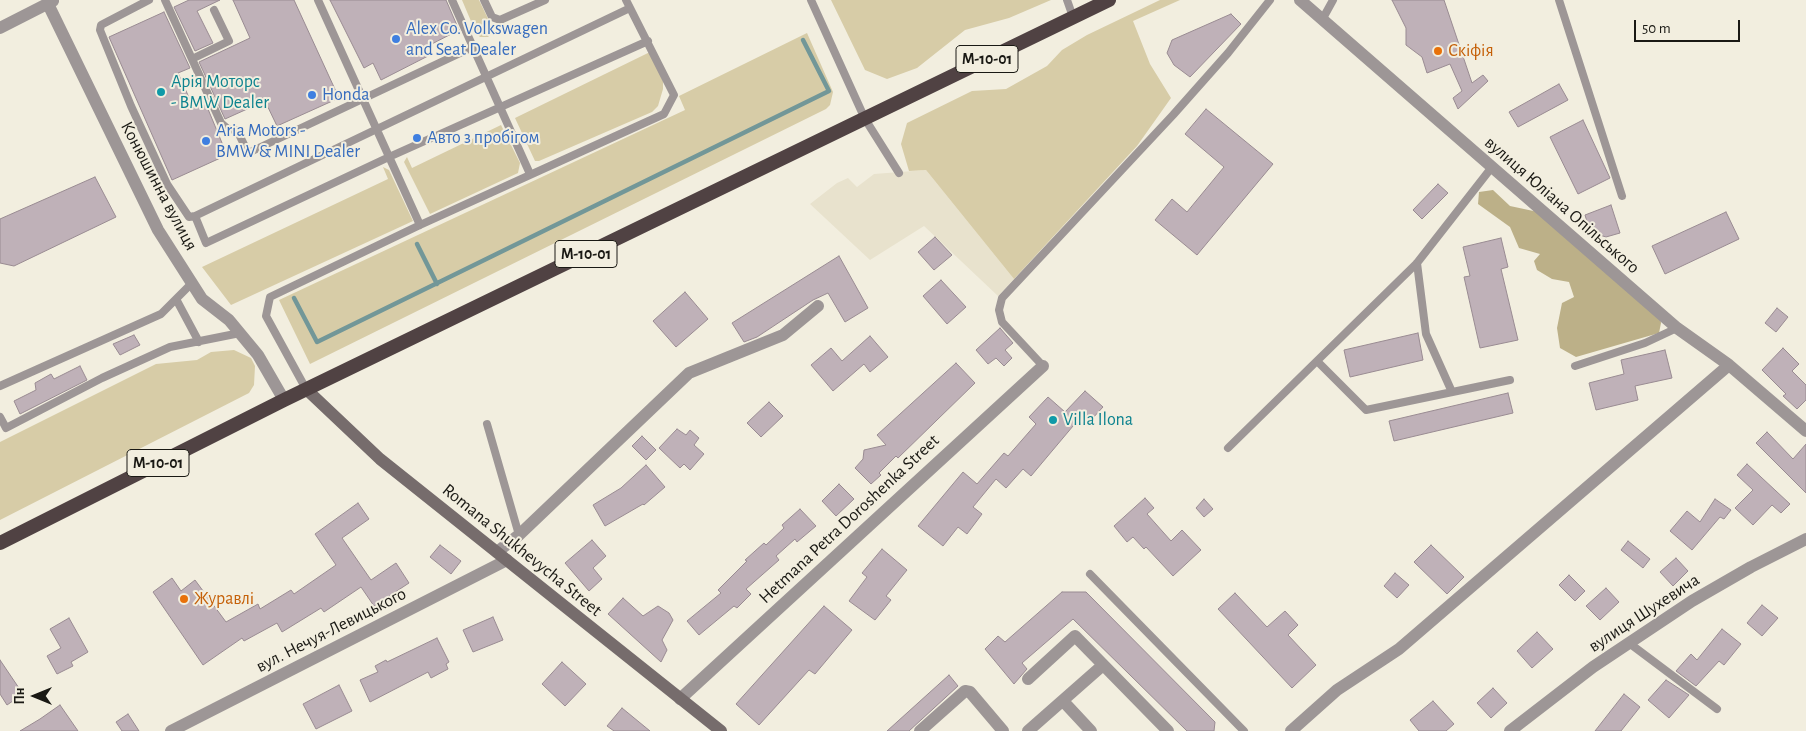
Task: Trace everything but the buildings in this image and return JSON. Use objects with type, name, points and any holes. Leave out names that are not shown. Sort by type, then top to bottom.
[{"type":"highway","name":"М-10-01","points":[[0,543],[306,389],[1109,0]]},
{"type":"main road","name":"Romana Shukhevycha Street","points":[[306,389],[380,459],[721,731]]},
{"type":"street","name":"вулиця Юліана Опільського","points":[[1300,0],[1677,328],[1729,365],[1806,431]]},
{"type":"street","points":[[0,28],[52,2]]},
{"type":"street","name":"Конюшинна вулиця","points":[[52,2],[158,230],[202,299],[230,320],[258,355],[284,400]]},
{"type":"street","name":"вул. Нечуя-Левицького","points":[[171,731],[502,556],[519,535],[689,373],[783,335],[818,306]]},
{"type":"street","points":[[1291,731],[1337,690],[1399,649],[1729,365]]},
{"type":"street","name":"Hetmana Petra Doroshenka Street","points":[[680,699],[1042,366]]},
{"type":"street","name":"вулиця Шухевича","points":[[1510,731],[1593,667],[1692,601],[1751,567],[1806,539]]},
{"type":"street","points":[[1028,679],[1075,636],[1168,730]]},
{"type":"street","points":[[1028,731],[1103,665]]},
{"type":"street","points":[[920,731],[966,690],[970,692],[1003,731]]},
{"type":"street","points":[[1063,701],[1091,731]]},
{"type":"lane","points":[[149,0],[101,25],[100,30],[131,106],[167,184],[184,212],[189,216],[195,216],[630,8]]},
{"type":"lane","points":[[165,0],[221,123],[228,129],[237,130],[248,153],[473,47]]},
{"type":"lane","points":[[318,0],[420,225]]},
{"type":"lane","points":[[452,0],[530,174]]},
{"type":"lane","points":[[484,0],[492,17],[500,20],[545,0]]},
{"type":"lane","points":[[306,389],[266,316],[270,297],[420,225],[664,114],[674,95],[626,0]]},
{"type":"lane","points":[[811,0],[865,119],[899,173]]},
{"type":"lane","points":[[1067,0],[1073,17]]},
{"type":"lane","points":[[1042,366],[1002,322],[999,310],[1002,298],[1173,115],[1228,53],[1270,0]]},
{"type":"lane","points":[[1322,20],[1332,0]]},
{"type":"lane","points":[[1558,0],[1622,196]]},
{"type":"lane","points":[[192,59],[230,41],[214,10]]},
{"type":"lane","points":[[195,216],[206,244],[390,157],[648,41]]},
{"type":"lane","points":[[1228,448],[1417,263],[1492,167]]},
{"type":"lane","points":[[1417,263],[1426,334],[1452,392]]},
{"type":"lane","points":[[0,386],[161,314],[192,283]]},
{"type":"lane","points":[[176,299],[199,342]]},
{"type":"lane","points":[[1575,366],[1644,342],[1677,328]]},
{"type":"lane","points":[[0,417],[3,430],[102,378],[170,347],[240,333]]},
{"type":"lane","points":[[1317,361],[1366,410],[1510,380]]},
{"type":"lane","points":[[488,424],[519,535]]},
{"type":"lane","points":[[1090,574],[1244,731]]},
{"type":"lane","points":[[1629,643],[1717,709]]},
{"type":"shaded area","points":[[462,0],[479,0],[492,27],[492,33],[488,37],[480,37],[476,33]]},
{"type":"shaded area","points":[[831,0],[1051,0],[1009,18],[965,30],[917,68],[887,79],[865,70]]},
{"type":"shaded area","points":[[1160,0],[1180,0],[1133,21],[1150,64],[1171,98],[1137,146],[1014,279],[926,170],[909,171],[901,144],[907,123],[972,91],[1006,89],[1047,66],[1062,50],[1087,35]]},
{"type":"shaded area","points":[[807,33],[833,92],[830,105],[826,109],[310,364],[279,300],[685,110],[679,96]]},
{"type":"shaded area","points":[[650,52],[663,81],[663,89],[658,106],[652,112],[539,161],[535,161],[515,118]]},
{"type":"shaded area","points":[[501,125],[520,163],[518,173],[430,214],[404,162],[407,157],[412,168]]},
{"type":"shaded area","points":[[383,167],[389,170],[413,221],[231,305],[202,267],[388,179]]},
{"type":"shaded area","points":[[926,170],[1014,279],[998,296],[924,226],[870,260],[810,204],[837,183],[848,178],[857,187],[874,174]]},
{"type":"shaded area","points":[[1493,190],[1510,206],[1538,212],[1660,317],[1659,333],[1576,357],[1560,348],[1557,328],[1562,303],[1574,297],[1569,282],[1552,279],[1537,270],[1534,261],[1540,254],[1519,248],[1510,227],[1478,204],[1479,192]]},
{"type":"shaded area","points":[[234,350],[251,358],[255,366],[254,385],[249,393],[0,520],[0,442],[156,364],[197,360],[211,352]]},
{"type":"waterway","points":[[294,298],[317,342],[829,91],[803,40]]},
{"type":"waterway","points":[[417,244],[437,284]]},
{"type":"place","name":"Alex Co. Volkswagen and Seat Dealer","points":[[396,39]]},
{"type":"place","name":"Скіфія","points":[[1438,51]]},
{"type":"place","name":"Арія Моторс - BMW Dealer","points":[[161,92]]},
{"type":"place","name":"Honda","points":[[312,95]]},
{"type":"place","name":"Авто з пробігом","points":[[417,138]]},
{"type":"place","name":"Aria Motors - BMW & MINI Dealer","points":[[206,141]]},
{"type":"place","name":"Villa Ilona","points":[[1053,420]]},
{"type":"place","name":"Журавлі","points":[[184,599]]}]
